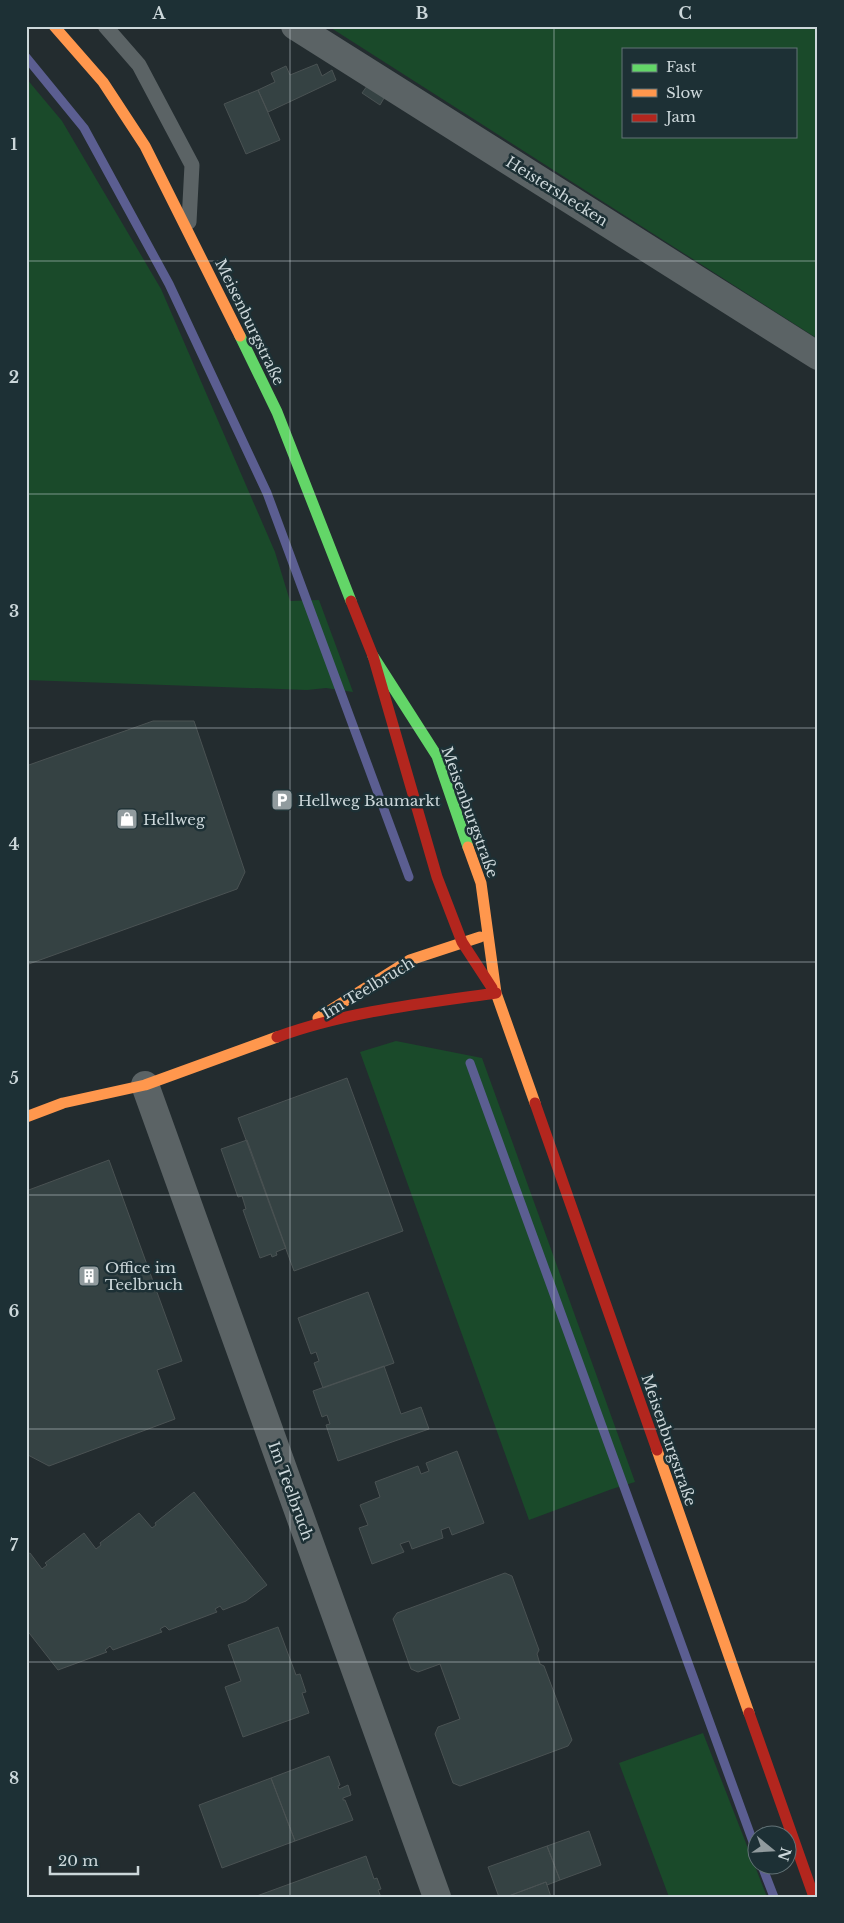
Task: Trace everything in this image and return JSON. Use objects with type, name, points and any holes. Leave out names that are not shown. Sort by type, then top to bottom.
[{"type":"main road","name":"Meisenburgstraße","points":[[54,26],[103,82],[145,146],[189,231],[277,412],[373,656],[437,877],[462,942],[496,993]]},
{"type":"main road","name":"Meisenburgstraße","points":[[373,656],[437,756],[482,883],[496,993],[814,1897]]},
{"type":"main road","name":"Im Teelbruch","points":[[307,1026],[410,960],[488,934]]},
{"type":"main road","name":"Im Teelbruch","points":[[26,1117],[63,1104],[145,1085],[307,1026],[424,1003],[496,993]]},
{"type":"street","name":"Heistershecken","points":[[296,26],[818,356]]},
{"type":"street","name":"Im Teelbruch","points":[[145,1085],[437,1897]]},
{"type":"lane","points":[[105,26],[139,65],[192,165],[189,231]]},
{"type":"green space","points":[[328,26],[818,26],[818,339]]},
{"type":"green space","points":[[26,78],[62,121],[161,289],[275,552],[290,601],[319,600],[353,692],[326,688],[307,690],[26,680]]},
{"type":"green space","points":[[396,1041],[482,1058],[635,1482],[529,1520],[360,1052]]},
{"type":"green space","points":[[703,1733],[746,1843],[746,1876],[759,1876],[767,1897],[669,1897],[619,1763]]},
{"type":"building","points":[[317,64],[322,76],[332,70],[336,80],[268,112],[258,90],[275,82],[271,73],[286,66],[290,75]]},
{"type":"building","points":[[370,82],[387,93],[380,105],[362,93]]},
{"type":"building","points":[[258,90],[280,140],[246,154],[224,104]]},
{"type":"building","name":"Hellweg","points":[[153,721],[194,721],[245,872],[237,889],[26,965],[26,766]]},
{"type":"building","points":[[347,1078],[403,1231],[294,1271],[238,1118]]},
{"type":"building","points":[[247,1140],[286,1248],[276,1252],[277,1255],[272,1257],[271,1254],[260,1258],[243,1210],[246,1209],[242,1196],[238,1197],[221,1149]]},
{"type":"building","name":"Office im Teelbruch","points":[[109,1160],[182,1361],[157,1370],[175,1419],[49,1466],[26,1454],[26,1191]]},
{"type":"building","points":[[368,1292],[394,1363],[323,1388],[314,1363],[319,1361],[316,1352],[311,1354],[298,1318]]},
{"type":"building","points":[[384,1366],[401,1414],[421,1407],[429,1429],[338,1461],[326,1425],[330,1424],[327,1415],[322,1417],[313,1391]]},
{"type":"building","points":[[457,1451],[484,1523],[452,1535],[449,1527],[441,1530],[443,1538],[412,1549],[409,1541],[400,1544],[404,1552],[372,1564],[359,1528],[368,1525],[360,1505],[380,1497],[375,1482],[418,1466],[421,1474],[429,1471],[426,1463]]},
{"type":"building","points":[[194,1492],[267,1585],[246,1601],[223,1610],[220,1606],[215,1609],[217,1612],[169,1630],[165,1626],[160,1629],[162,1632],[113,1650],[110,1646],[105,1650],[107,1652],[58,1670],[26,1629],[26,1555],[30,1553],[42,1569],[47,1565],[45,1563],[84,1533],[96,1549],[101,1545],[100,1543],[139,1513],[152,1528],[156,1525],[155,1523]]},
{"type":"building","points":[[505,1573],[512,1576],[539,1650],[537,1654],[540,1664],[544,1666],[572,1740],[568,1746],[460,1786],[453,1783],[435,1734],[438,1727],[460,1719],[440,1664],[418,1672],[411,1669],[393,1619],[397,1613]]},
{"type":"building","points":[[278,1627],[296,1675],[300,1674],[306,1692],[302,1693],[309,1713],[243,1737],[225,1687],[241,1681],[228,1645]]},
{"type":"building","points":[[329,1756],[340,1785],[338,1786],[339,1789],[348,1785],[351,1795],[343,1798],[343,1800],[345,1800],[353,1820],[295,1841],[271,1778]]},
{"type":"building","points":[[271,1778],[295,1841],[222,1868],[199,1805]]},
{"type":"building","points":[[589,1831],[601,1865],[560,1880],[547,1846]]},
{"type":"building","points":[[547,1846],[560,1880],[547,1885],[546,1882],[506,1897],[499,1897],[488,1867]]},
{"type":"building","points":[[366,1856],[374,1879],[377,1878],[381,1889],[378,1890],[381,1897],[254,1897]]},
{"type":"building","points":[[546,1882],[551,1897],[506,1897]]},
{"type":"waterway","points":[[26,57],[84,128],[169,284],[267,493],[409,877]]},
{"type":"waterway","points":[[470,1063],[747,1826]]},
{"type":"waterway","points":[[766,1876],[774,1897]]},
{"type":"traffic: fast","points":[[240,336],[277,412],[351,601]]},
{"type":"traffic: fast","points":[[373,656],[437,756],[468,847]]},
{"type":"traffic: slow","points":[[54,26],[103,82],[145,146],[240,336]]},
{"type":"traffic: slow","points":[[468,847],[481,883],[496,993],[535,1103]]},
{"type":"traffic: slow","points":[[318,1018],[410,960],[480,937]]},
{"type":"traffic: slow","points":[[26,1117],[63,1103],[145,1085],[277,1037]]},
{"type":"traffic: slow","points":[[657,1450],[749,1713]]},
{"type":"traffic: jam","points":[[351,601],[373,656],[437,877],[462,942],[492,988]]},
{"type":"traffic: jam","points":[[277,1037],[303,1028],[357,1015],[496,993]]},
{"type":"traffic: jam","points":[[535,1103],[657,1450]]},
{"type":"traffic: jam","points":[[749,1713],[814,1897]]},
{"type":"place","name":"Hellweg Baumarkt","points":[[282,800]]},
{"type":"place","name":"Hellweg","points":[[127,819]]},
{"type":"place","name":"Office im Teelbruch","points":[[89,1276]]}]
